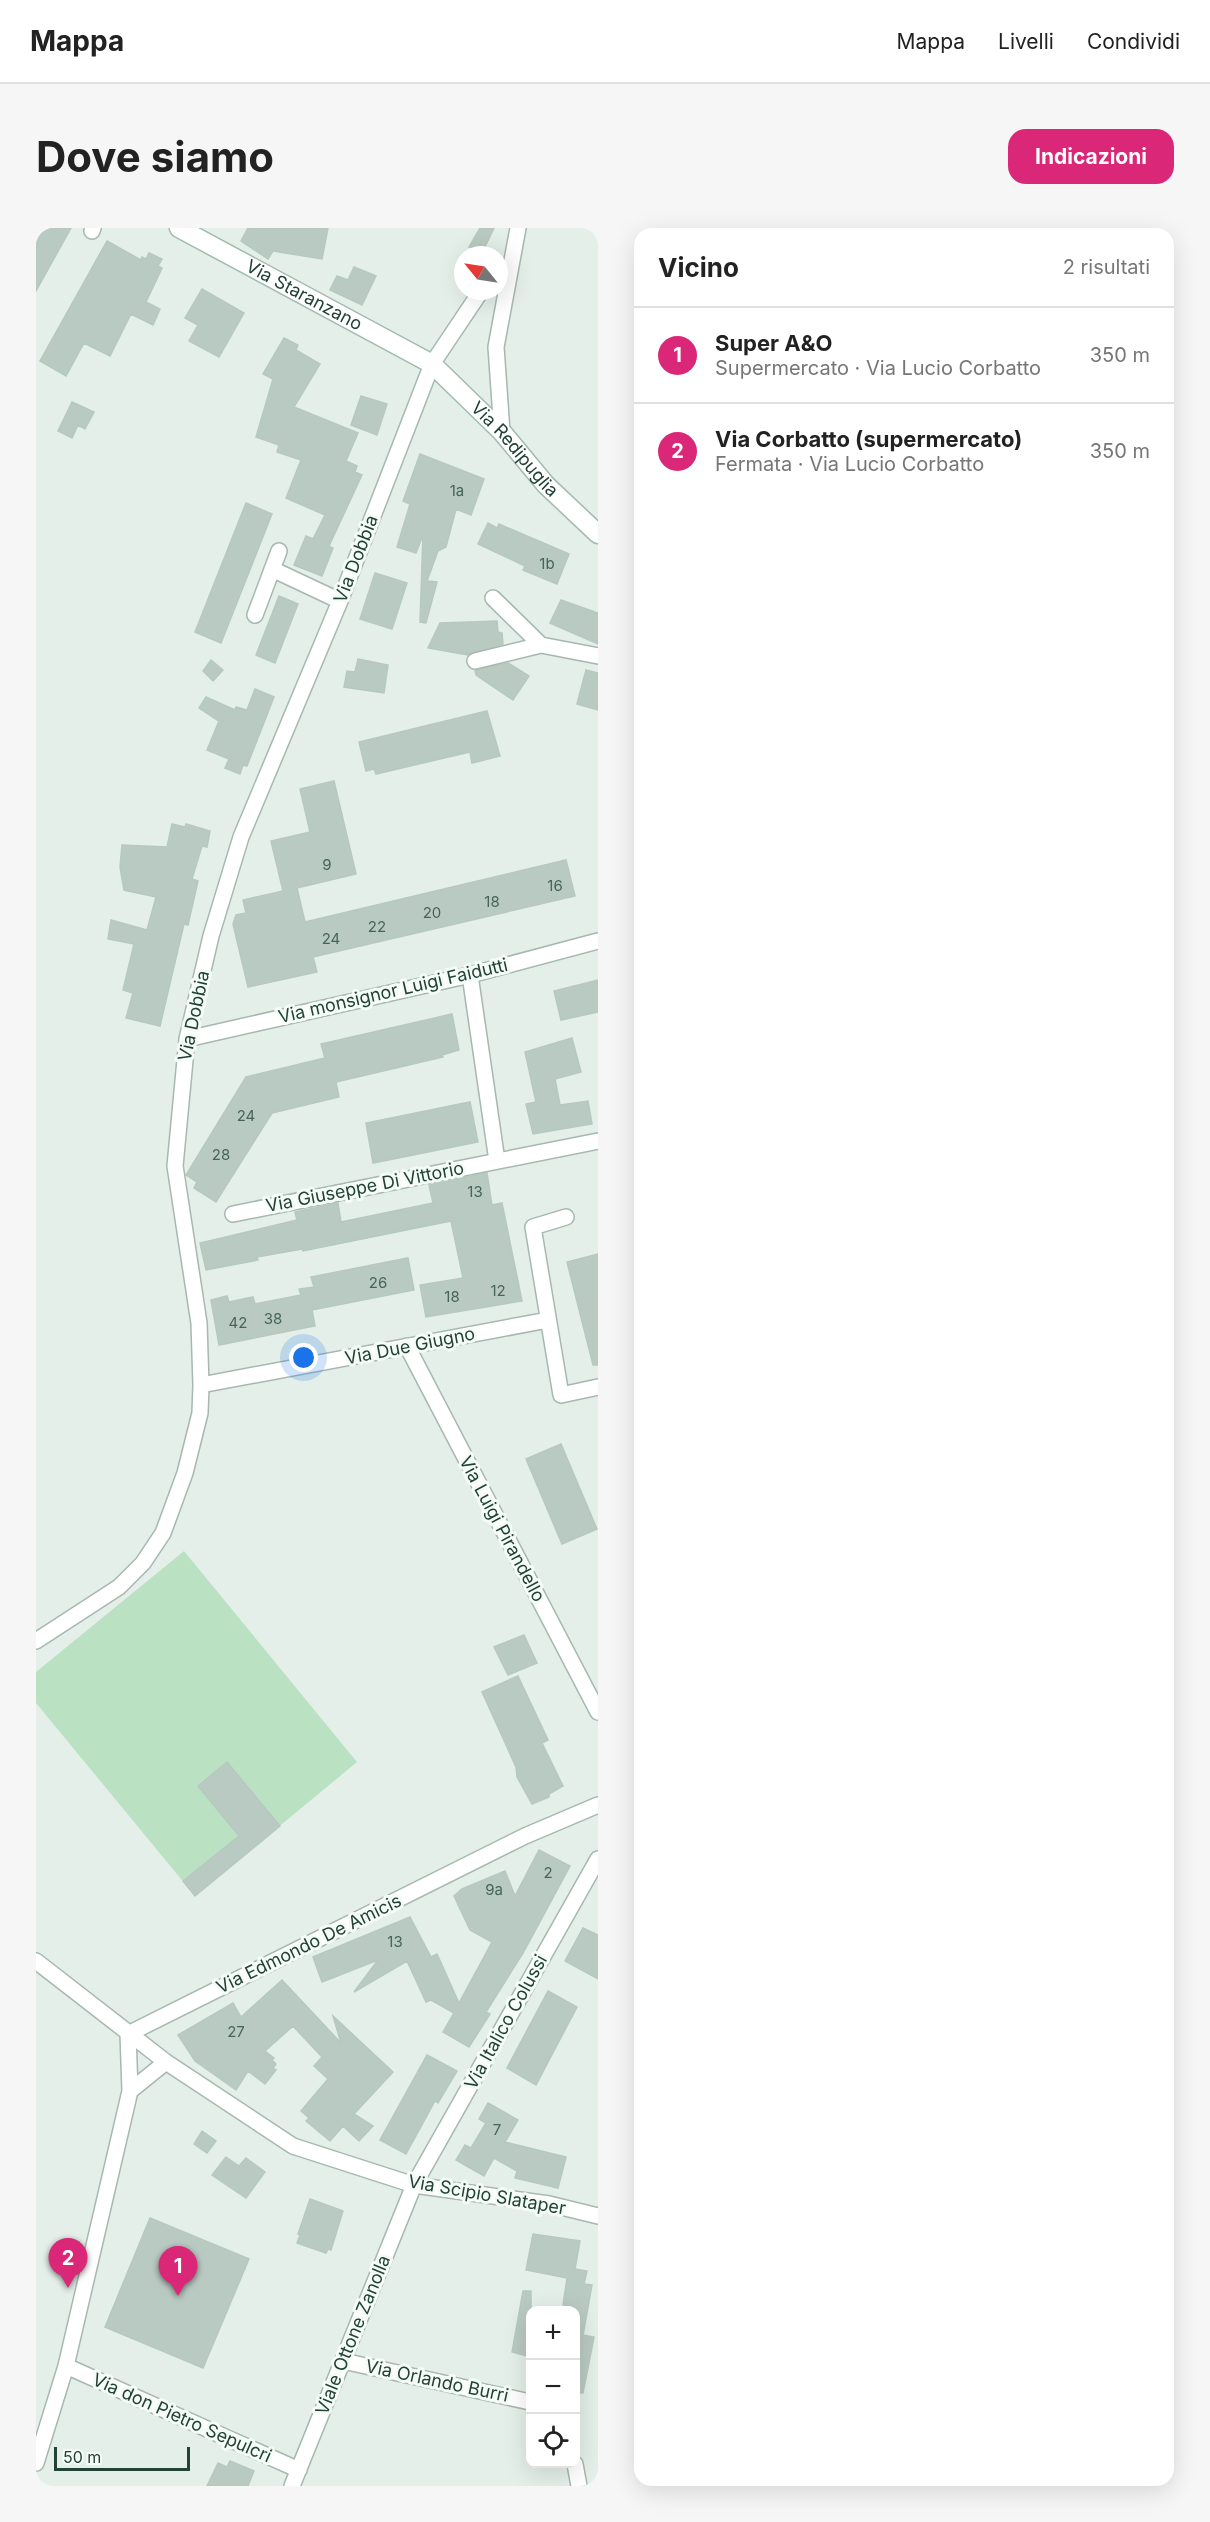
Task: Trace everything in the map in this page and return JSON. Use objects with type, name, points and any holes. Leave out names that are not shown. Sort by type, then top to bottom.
[{"type":"street","name":"Via Staranzano","points":[[179,228],[432,364]]},
{"type":"street","points":[[508,249],[516,235]]},
{"type":"street","points":[[502,432],[496,347],[516,235]]},
{"type":"street","name":"Via Dobbia","points":[[36,1641],[118,1587],[143,1563],[163,1533],[185,1473],[200,1413],[199,1323],[175,1166],[187,1039],[211,936],[241,837],[340,601],[432,364],[476,300]]},
{"type":"street","name":"Via Redipuglia","points":[[432,364],[502,432],[546,485],[598,534]]},
{"type":"street","points":[[255,615],[279,551]]},
{"type":"street","points":[[272,569],[340,601]]},
{"type":"street","points":[[493,598],[541,645]]},
{"type":"street","points":[[475,661],[541,645],[598,656]]},
{"type":"street","name":"Via monsignor Luigi Faidutti","points":[[187,1039],[470,975],[598,941]]},
{"type":"street","points":[[470,975],[497,1161]]},
{"type":"street","name":"Via Giuseppe Di Vittorio","points":[[233,1214],[598,1141]]},
{"type":"street","points":[[566,1217],[533,1227],[561,1395],[598,1387]]},
{"type":"street","name":"Via Due Giugno","points":[[201,1385],[548,1320]]},
{"type":"street","name":"Via Luigi Pirandello","points":[[407,1346],[598,1712]]},
{"type":"street","name":"Via Edmondo De Amicis","points":[[128,2034],[525,1836],[598,1805]]},
{"type":"street","name":"Via Italico Colussi","points":[[414,2185],[598,1859]]},
{"type":"street","points":[[36,1961],[128,2034],[130,2091],[66,2366],[36,2463]]},
{"type":"street","name":"Via Scipio Slataper","points":[[128,2034],[166,2062],[293,2146],[414,2185],[549,2204],[598,2216]]},
{"type":"street","points":[[130,2091],[166,2062]]},
{"type":"street","name":"Viale Ottone Zanolla","points":[[292,2486],[414,2185]]},
{"type":"street","name":"Via Orlando Burri","points":[[343,2361],[526,2401]]},
{"type":"street","name":"Via don Pietro Sepulcri","points":[[66,2366],[299,2470]]},
{"type":"street","points":[[576,2468],[579,2486]]},
{"type":"green space","points":[[184,1551],[357,1762],[195,1896],[36,1703],[36,1672]]},
{"type":"building","points":[[41,228],[71,228],[36,291],[36,237]]},
{"type":"building","points":[[248,228],[328,228],[322,259],[273,251],[268,259],[241,241]]},
{"type":"building","points":[[480,228],[494,228],[485,246],[470,246]]},
{"type":"building","points":[[107,241],[141,260],[142,257],[146,259],[149,253],[162,259],[158,266],[162,268],[146,302],[160,309],[153,325],[131,314],[110,356],[84,343],[66,376],[40,361]]},
{"type":"building","points":[[354,267],[376,276],[362,305],[330,290],[337,276],[348,280]]},
{"type":"building","points":[[202,289],[244,313],[219,357],[189,341],[198,325],[185,318]]},
{"type":"building","points":[[284,338],[298,345],[296,350],[320,364],[294,407],[358,433],[346,461],[357,466],[355,472],[362,475],[329,546],[333,548],[322,576],[294,565],[306,536],[313,539],[325,515],[286,498],[301,460],[277,452],[279,445],[256,437],[273,379],[263,374]]},
{"type":"building","points":[[361,396],[387,404],[377,435],[351,425]]},
{"type":"building","points":[[72,402],[94,412],[85,429],[78,425],[72,438],[58,431]]},
{"type":"building","points":[[420,454],[484,479],[471,515],[456,509],[446,547],[438,551],[427,581],[437,582],[426,623],[420,622],[423,535],[416,553],[397,547],[410,504],[403,501]]},
{"type":"building","points":[[246,503],[272,514],[221,643],[195,632]]},
{"type":"building","points":[[488,523],[497,528],[499,524],[569,554],[557,584],[523,570],[525,566],[478,544]]},
{"type":"building","points":[[375,573],[407,583],[392,629],[360,619]]},
{"type":"building","points":[[279,596],[298,604],[275,663],[256,655]]},
{"type":"building","points":[[561,600],[598,613],[598,644],[550,623]]},
{"type":"building","points":[[497,621],[498,632],[502,633],[503,644],[468,655],[428,648],[440,623]]},
{"type":"building","points":[[358,659],[388,665],[384,693],[344,687],[347,671],[355,672]]},
{"type":"building","points":[[211,660],[223,670],[213,681],[203,671]]},
{"type":"building","points":[[508,663],[529,676],[513,700],[476,675],[475,670]]},
{"type":"building","points":[[586,670],[598,673],[598,710],[577,704]]},
{"type":"building","points":[[255,689],[274,697],[247,766],[243,765],[240,774],[225,768],[229,759],[207,750],[219,721],[199,708],[206,697],[235,710],[236,707],[247,710]]},
{"type":"building","points":[[487,711],[500,756],[472,763],[470,752],[376,774],[374,769],[366,771],[359,742]]},
{"type":"building","points":[[334,781],[356,874],[297,888],[305,922],[566,860],[575,896],[313,957],[317,972],[248,987],[233,924],[236,915],[246,913],[243,900],[283,891],[271,841],[310,832],[300,789]]},
{"type":"building","points":[[172,824],[185,827],[186,824],[210,831],[207,847],[202,846],[192,879],[198,881],[188,925],[184,924],[160,1026],[126,1018],[133,993],[123,990],[134,944],[108,939],[111,920],[147,930],[156,897],[124,890],[120,867],[122,845],[167,847]]},
{"type":"building","points":[[598,980],[598,1012],[561,1020],[554,991]]},
{"type":"building","points":[[452,1014],[459,1050],[442,1055],[443,1057],[336,1082],[339,1097],[272,1113],[216,1202],[194,1188],[197,1182],[186,1175],[246,1077],[325,1058],[321,1044]]},
{"type":"building","points":[[572,1038],[581,1072],[555,1079],[560,1105],[588,1101],[592,1124],[533,1134],[526,1104],[536,1102],[525,1052]]},
{"type":"building","points":[[470,1102],[478,1142],[373,1163],[366,1123]]},
{"type":"building","points":[[487,1173],[492,1205],[502,1203],[522,1301],[426,1317],[420,1285],[463,1278],[451,1221],[303,1251],[302,1249],[257,1257],[258,1260],[206,1270],[200,1243],[297,1220],[295,1212],[338,1203],[341,1222],[433,1203],[429,1185]]},
{"type":"building","points":[[598,1254],[598,1365],[593,1365],[567,1262]]},
{"type":"building","points":[[408,1258],[414,1290],[312,1310],[315,1326],[219,1345],[211,1300],[227,1296],[229,1302],[253,1297],[255,1304],[301,1295],[299,1289],[314,1287],[311,1277]]},
{"type":"building","points":[[561,1444],[597,1529],[562,1544],[526,1459]]},
{"type":"building","points":[[524,1635],[537,1663],[508,1675],[494,1647]]},
{"type":"building","points":[[518,1676],[548,1740],[542,1743],[563,1786],[549,1794],[549,1797],[532,1804],[517,1777],[516,1767],[482,1692]]},
{"type":"building","points":[[227,1762],[280,1826],[195,1896],[183,1881],[239,1836],[198,1786]]},
{"type":"building","points":[[539,1850],[570,1866],[523,1953],[486,2012],[490,2014],[469,2047],[443,2032],[454,2013],[431,2000],[426,2002],[407,1961],[354,1992],[378,1960],[322,1982],[313,1957],[410,1917],[431,1957],[437,1954],[459,2003],[492,1942],[470,1930],[454,1896],[462,1889],[505,1871],[515,1896]]},
{"type":"building","points":[[583,1928],[598,1935],[598,1979],[565,1961]]},
{"type":"building","points":[[282,1980],[341,2043],[333,2016],[393,2072],[354,2114],[373,2126],[359,2141],[343,2126],[330,2141],[306,2121],[309,2118],[301,2111],[328,2079],[314,2066],[322,2057],[293,2026],[265,2051],[274,2058],[272,2060],[276,2064],[273,2068],[276,2070],[265,2084],[248,2071],[236,2090],[195,2061],[178,2035],[233,2003],[241,2017]]},
{"type":"building","points":[[548,1991],[577,2007],[536,2085],[507,2068]]},
{"type":"building","points":[[427,2055],[457,2071],[438,2103],[435,2101],[406,2154],[380,2140]]},
{"type":"building","points":[[488,2103],[518,2120],[505,2142],[566,2157],[558,2188],[515,2178],[517,2171],[494,2158],[484,2176],[456,2160],[465,2145],[471,2148],[486,2123],[479,2119]]},
{"type":"building","points":[[202,2131],[216,2141],[207,2153],[194,2144]]},
{"type":"building","points":[[226,2157],[239,2166],[246,2158],[265,2172],[246,2198],[212,2175]]},
{"type":"building","points":[[310,2199],[343,2211],[331,2250],[328,2249],[326,2253],[297,2243]]},
{"type":"building","points":[[150,2218],[249,2259],[203,2368],[105,2327]]},
{"type":"building","points":[[533,2234],[580,2241],[575,2269],[587,2271],[584,2284],[592,2285],[583,2335],[594,2337],[583,2393],[580,2393],[580,2306],[563,2305],[567,2278],[526,2270]]},
{"type":"building","points":[[523,2291],[531,2291],[531,2306],[526,2306],[526,2356],[512,2352]]},
{"type":"building","points":[[230,2461],[254,2471],[248,2486],[207,2486],[218,2463],[227,2467]]},
{"type":"place","name":"Via Corbatto (supermercato)","points":[[68,2288]]},
{"type":"place","name":"Super A&O","points":[[178,2296]]}]
